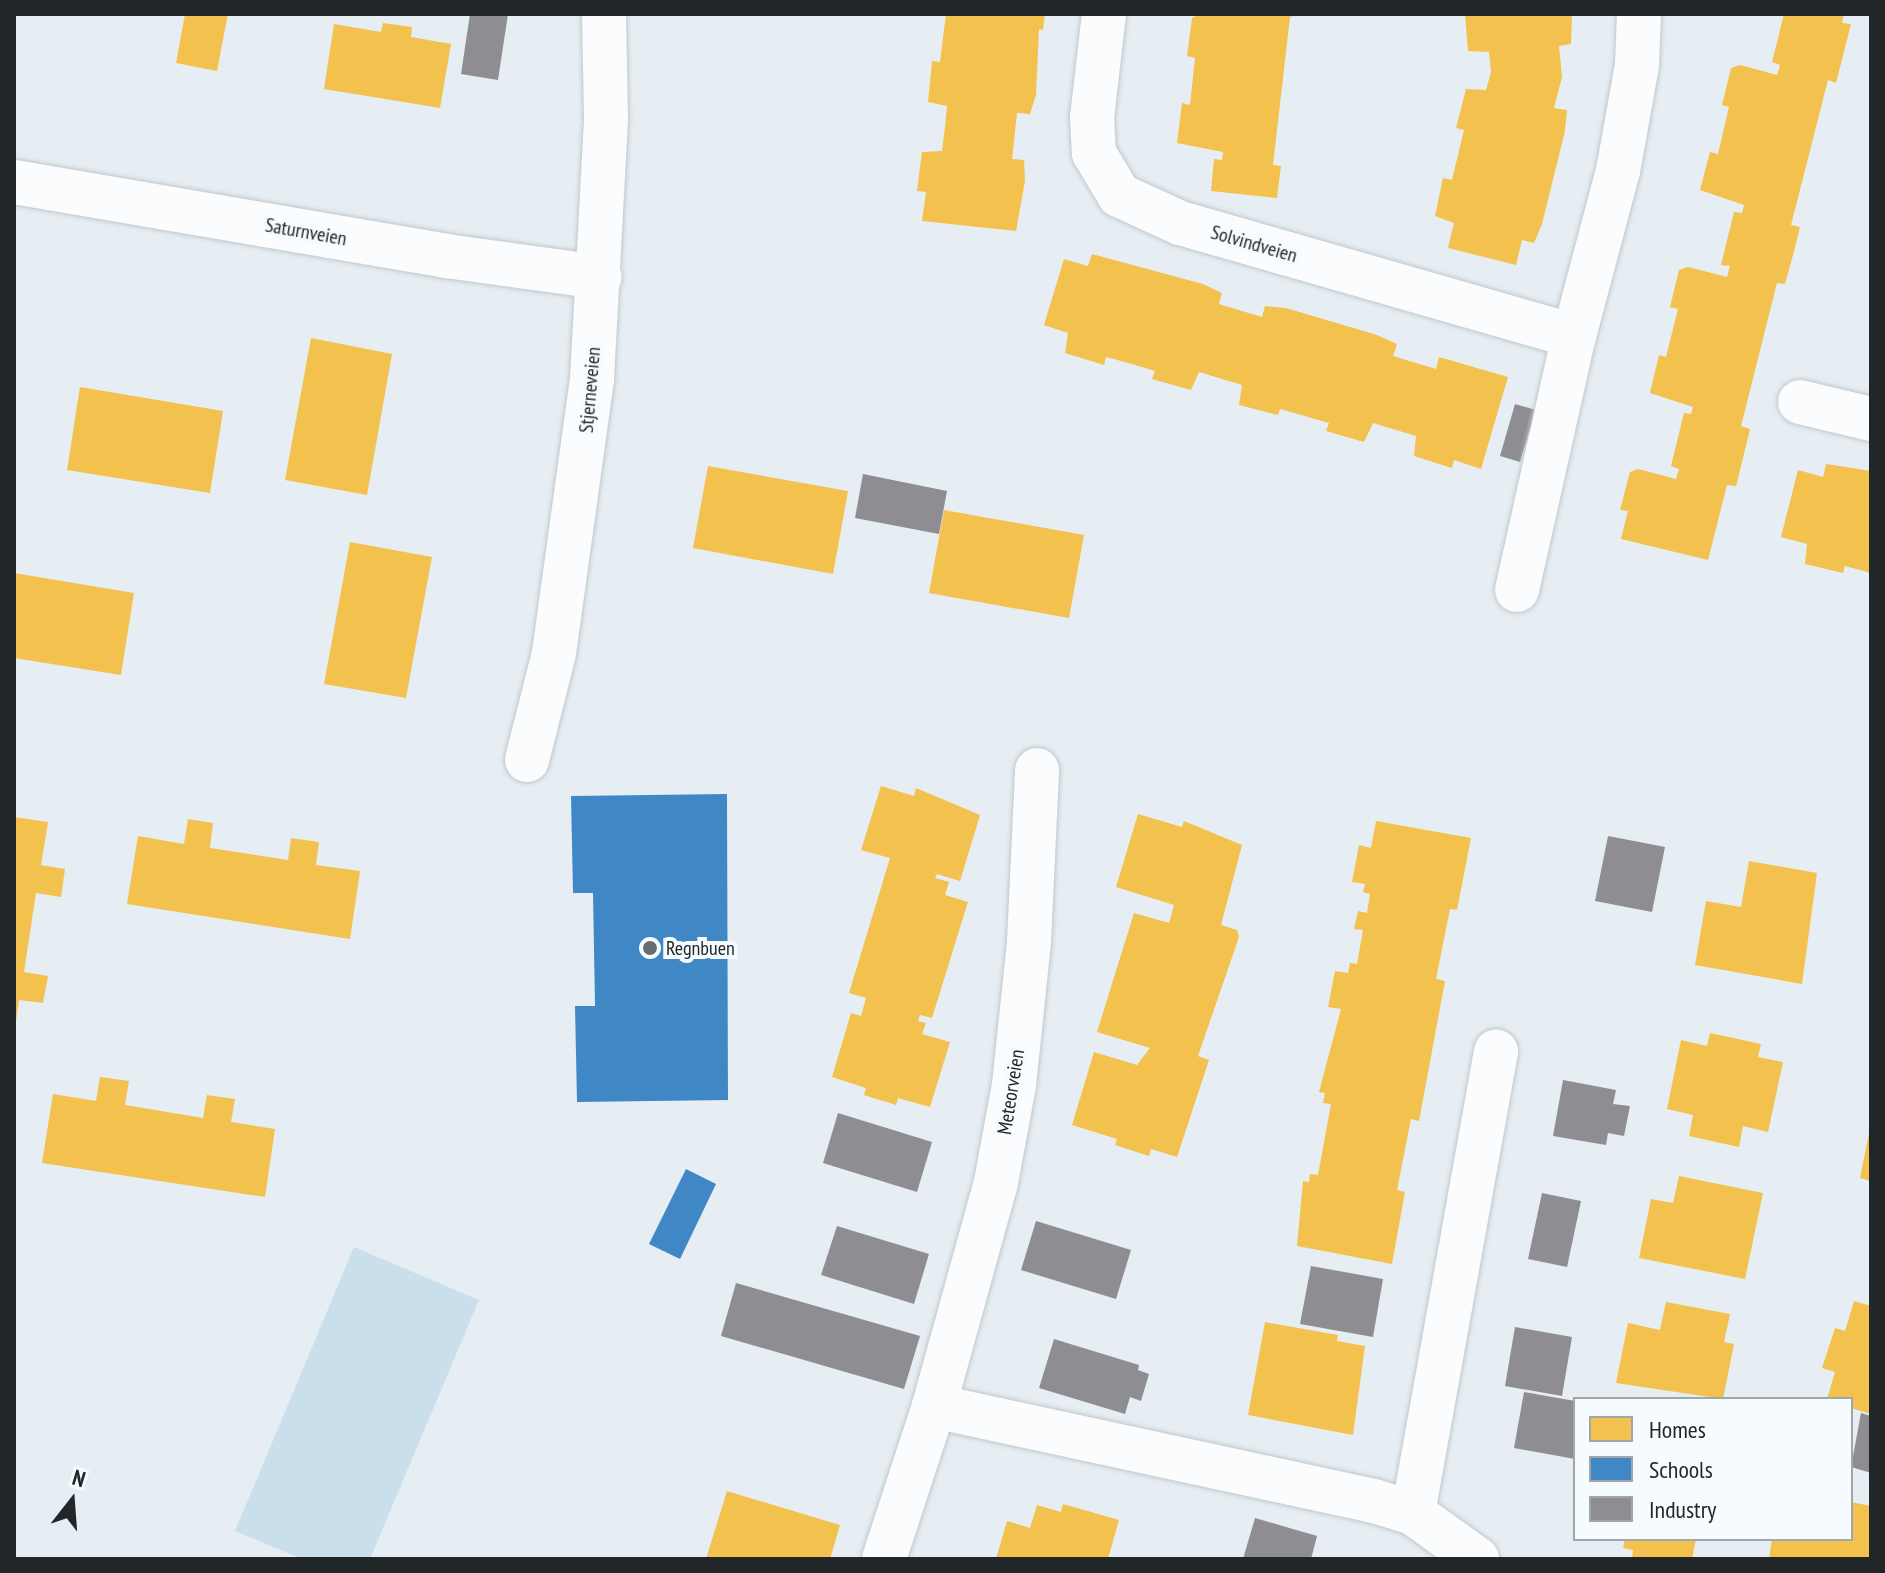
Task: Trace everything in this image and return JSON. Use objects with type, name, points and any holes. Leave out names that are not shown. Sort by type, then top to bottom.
[{"type":"street","name":"Stjerneveien","points":[[527,760],[554,653],[582,479],[600,277],[604,14]]},
{"type":"street","name":"Solvindveien","points":[[1104,14],[1092,117],[1094,153],[1119,195],[1180,223],[1574,336]]},
{"type":"street","points":[[1517,590],[1574,336],[1618,171],[1637,65],[1639,14]]},
{"type":"street","name":"Saturnveien","points":[[14,182],[446,256],[600,277]]},
{"type":"street","points":[[1800,402],[1871,419]]},
{"type":"street","name":"Meteorveien","points":[[884,1559],[934,1406],[996,1182],[1014,1085],[1029,942],[1037,770]]},
{"type":"street","points":[[1413,1513],[1496,1051]]},
{"type":"street","points":[[934,1406],[1413,1513],[1477,1559]]},
{"type":"shaded area","points":[[354,1247],[479,1300],[370,1559],[302,1559],[235,1531]]},
{"type":"building: Homes","points":[[185,14],[228,14],[217,71],[176,63]]},
{"type":"building: Homes","points":[[946,14],[1045,14],[1043,30],[1039,29],[1036,95],[1030,114],[1017,113],[1012,159],[1024,160],[1025,181],[1016,231],[922,221],[926,192],[917,191],[922,152],[942,151],[945,127],[947,106],[928,102],[932,61],[940,62]]},
{"type":"building: Homes","points":[[1200,14],[1299,14],[1290,17],[1273,165],[1281,166],[1277,198],[1211,191],[1214,159],[1222,160],[1223,152],[1177,143],[1182,103],[1190,105],[1195,58],[1187,56],[1192,18]]},
{"type":"building: Homes","points":[[1465,14],[1572,14],[1571,44],[1559,46],[1562,77],[1554,108],[1567,110],[1565,131],[1542,224],[1534,243],[1522,240],[1516,265],[1448,248],[1454,223],[1435,216],[1443,178],[1452,180],[1464,130],[1456,128],[1466,89],[1486,90],[1491,72],[1489,52],[1468,51]]},
{"type":"building: Homes","points":[[1784,14],[1844,14],[1842,23],[1851,24],[1836,83],[1828,80],[1791,225],[1800,227],[1785,284],[1777,283],[1741,426],[1750,429],[1736,486],[1727,485],[1708,560],[1621,539],[1628,511],[1620,510],[1630,472],[1638,469],[1676,479],[1679,469],[1671,466],[1684,413],[1691,414],[1693,407],[1650,393],[1659,355],[1666,357],[1678,309],[1670,307],[1679,270],[1688,267],[1727,277],[1730,266],[1721,265],[1734,212],[1742,213],[1744,205],[1700,190],[1710,152],[1718,154],[1729,107],[1722,105],[1731,68],[1740,65],[1777,75],[1780,65],[1772,62]]},
{"type":"building: Homes","points":[[383,23],[412,27],[411,37],[451,44],[440,108],[324,89],[334,24],[381,32]]},
{"type":"building: Homes","points":[[1092,254],[1203,284],[1222,293],[1219,304],[1262,317],[1265,306],[1286,308],[1377,335],[1397,344],[1393,356],[1436,369],[1439,357],[1508,377],[1481,469],[1454,460],[1452,468],[1414,456],[1416,436],[1373,423],[1364,442],[1326,431],[1329,423],[1280,409],[1278,415],[1239,405],[1242,385],[1199,372],[1191,390],[1152,379],[1155,371],[1132,364],[1106,357],[1104,365],[1065,353],[1068,333],[1044,325],[1064,259],[1088,266]]},
{"type":"building: Homes","points":[[311,338],[392,354],[367,495],[285,480]]},
{"type":"building: Homes","points":[[80,387],[223,411],[210,493],[67,470]]},
{"type":"building: Homes","points":[[1826,464],[1871,471],[1871,573],[1845,566],[1843,573],[1805,564],[1807,544],[1781,537],[1798,470],[1823,477]]},
{"type":"building: Homes","points":[[708,466],[848,491],[833,574],[693,548]]},
{"type":"building: Homes","points":[[944,510],[1084,535],[1069,618],[929,593]]},
{"type":"building: Homes","points":[[350,542],[432,557],[406,698],[324,684]]},
{"type":"building: Homes","points":[[14,573],[134,593],[121,675],[14,658]]},
{"type":"building: Homes","points":[[881,786],[914,796],[916,788],[980,815],[960,881],[937,874],[935,878],[949,882],[945,895],[968,902],[932,1018],[920,1015],[918,1021],[926,1023],[922,1034],[950,1042],[930,1107],[898,1098],[896,1105],[864,1095],[866,1088],[832,1077],[851,1013],[861,1016],[866,998],[849,993],[890,858],[861,850]]},
{"type":"building: Homes","points":[[1138,814],[1182,827],[1184,821],[1242,845],[1221,925],[1237,930],[1239,937],[1198,1056],[1209,1060],[1177,1157],[1151,1149],[1149,1156],[1115,1145],[1117,1139],[1072,1125],[1094,1052],[1137,1065],[1150,1048],[1097,1032],[1134,913],[1169,923],[1174,905],[1116,887]]},
{"type":"building: Homes","points":[[14,817],[48,822],[41,865],[65,869],[61,897],[36,893],[24,972],[48,976],[43,1003],[19,1000],[16,1021]]},
{"type":"building: Homes","points":[[188,819],[213,823],[210,848],[288,860],[291,838],[319,842],[316,865],[360,871],[350,939],[127,904],[138,836],[184,844]]},
{"type":"building: Homes","points":[[1376,821],[1471,838],[1457,910],[1450,909],[1436,979],[1445,981],[1419,1121],[1411,1119],[1397,1190],[1405,1192],[1392,1264],[1297,1246],[1303,1181],[1309,1182],[1310,1174],[1318,1175],[1331,1104],[1323,1103],[1325,1093],[1319,1092],[1341,1009],[1328,1007],[1335,971],[1348,973],[1350,963],[1357,964],[1363,930],[1354,929],[1358,911],[1367,913],[1370,894],[1363,892],[1365,884],[1352,882],[1359,845],[1371,848]]},
{"type":"building: Homes","points":[[1749,861],[1817,873],[1802,984],[1695,965],[1706,901],[1741,907]]},
{"type":"building: Homes","points":[[1710,1033],[1761,1044],[1758,1057],[1783,1062],[1768,1132],[1743,1126],[1739,1147],[1689,1136],[1693,1115],[1667,1109],[1681,1040],[1707,1046]]},
{"type":"building: Homes","points":[[100,1077],[129,1081],[125,1105],[203,1118],[207,1095],[235,1099],[231,1122],[275,1129],[265,1197],[42,1163],[53,1094],[96,1101]]},
{"type":"building: Homes","points":[[1871,1128],[1871,1181],[1860,1178]]},
{"type":"building: Homes","points":[[1679,1176],[1763,1193],[1745,1279],[1639,1258],[1651,1199],[1673,1203]]},
{"type":"building: Homes","points":[[1854,1301],[1871,1306],[1871,1414],[1853,1409],[1853,1397],[1828,1397],[1835,1372],[1822,1368],[1835,1328],[1845,1331]]},
{"type":"building: Homes","points":[[1666,1302],[1730,1314],[1724,1342],[1734,1344],[1723,1397],[1616,1383],[1628,1323],[1660,1330]]},
{"type":"building: Homes","points":[[1265,1322],[1338,1335],[1337,1341],[1365,1346],[1353,1435],[1248,1415]]},
{"type":"building: Homes","points":[[727,1491],[840,1525],[830,1559],[706,1559]]},
{"type":"building: Homes","points":[[1853,1502],[1871,1506],[1871,1559],[1769,1559],[1772,1541],[1853,1541]]},
{"type":"building: Homes","points":[[1063,1504],[1119,1520],[1108,1559],[996,1559],[1007,1521],[1030,1528],[1037,1505],[1061,1512]]},
{"type":"building: Homes","points":[[1625,1541],[1696,1541],[1692,1559],[1632,1559],[1633,1550],[1623,1548]]},
{"type":"building: Schools","points":[[727,794],[728,1100],[577,1102],[575,1006],[595,1006],[593,893],[573,893],[571,796]]},
{"type":"building: Schools","points":[[686,1169],[716,1184],[680,1259],[649,1244]]},
{"type":"building: Industry","points":[[470,14],[508,14],[498,80],[461,74]]},
{"type":"building: Industry","points":[[1515,404],[1536,410],[1520,462],[1500,456]]},
{"type":"building: Industry","points":[[863,474],[947,491],[939,534],[855,518]]},
{"type":"building: Industry","points":[[1608,836],[1665,847],[1652,912],[1595,901]]},
{"type":"building: Industry","points":[[1563,1080],[1616,1090],[1613,1104],[1630,1106],[1624,1136],[1608,1133],[1606,1145],[1553,1136]]},
{"type":"building: Industry","points":[[838,1113],[932,1142],[917,1192],[823,1163]]},
{"type":"building: Industry","points":[[1542,1193],[1581,1201],[1567,1267],[1528,1259]]},
{"type":"building: Industry","points":[[1036,1221],[1131,1250],[1116,1299],[1021,1270]]},
{"type":"building: Industry","points":[[837,1226],[929,1254],[914,1304],[821,1275]]},
{"type":"building: Industry","points":[[1311,1266],[1383,1279],[1373,1337],[1300,1324]]},
{"type":"building: Industry","points":[[736,1283],[920,1336],[904,1389],[721,1336]]},
{"type":"building: Industry","points":[[1515,1327],[1572,1337],[1562,1396],[1505,1386]]},
{"type":"building: Industry","points":[[1054,1339],[1139,1365],[1138,1370],[1149,1374],[1141,1401],[1130,1397],[1125,1414],[1039,1388]]},
{"type":"building: Industry","points":[[1524,1392],[1573,1401],[1573,1459],[1514,1448]]},
{"type":"building: Industry","points":[[1861,1413],[1871,1416],[1871,1473],[1853,1468]]},
{"type":"building: Industry","points":[[1255,1518],[1317,1536],[1311,1559],[1243,1559]]},
{"type":"place","name":"Regnbuen","points":[[650,948]]}]
